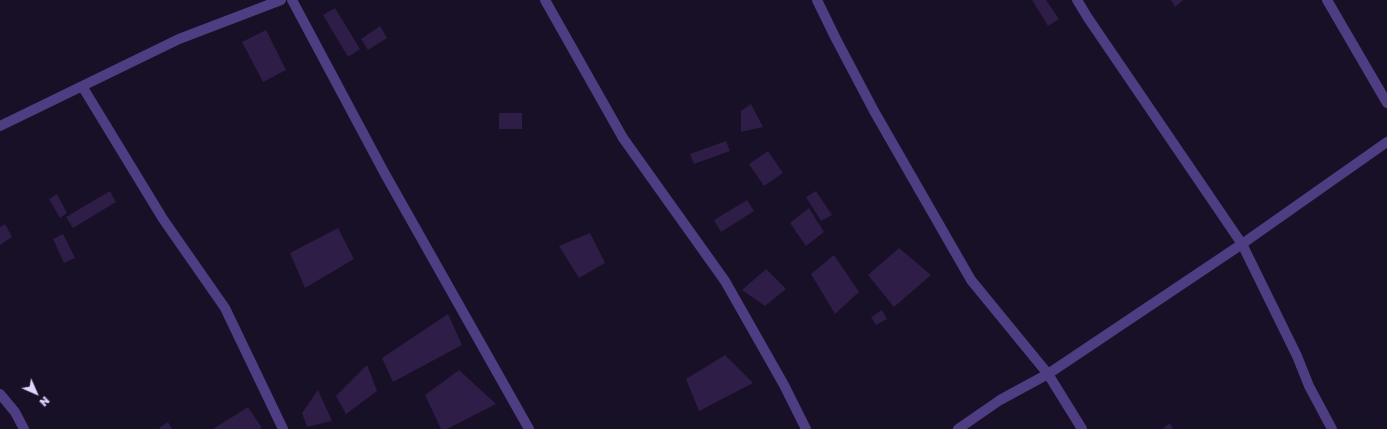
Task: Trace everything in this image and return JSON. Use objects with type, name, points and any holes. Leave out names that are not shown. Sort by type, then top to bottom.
[{"type":"street","points":[[0,126],[179,39],[281,0]]},
{"type":"street","points":[[292,0],[392,187],[529,429]]},
{"type":"street","points":[[545,0],[623,138],[725,281],[784,385],[806,429]]},
{"type":"street","points":[[817,0],[834,37],[874,111],[971,280],[1048,374],[1082,429]]},
{"type":"street","points":[[1077,0],[1242,244],[1298,356],[1309,386],[1332,429]]},
{"type":"street","points":[[1327,0],[1387,103]]},
{"type":"street","points":[[82,86],[163,218],[225,308],[283,429]]},
{"type":"street","points":[[958,429],[1000,400],[1048,374],[1242,244],[1387,142]]},
{"type":"street","points":[[0,394],[15,412],[24,429]]},
{"type":"building","points":[[1032,0],[1046,0],[1059,19],[1048,26]]},
{"type":"building","points":[[1171,0],[1183,0],[1175,7]]},
{"type":"building","points":[[335,8],[360,49],[348,57],[323,15]]},
{"type":"building","points":[[380,26],[387,38],[368,50],[361,39]]},
{"type":"building","points":[[266,30],[286,70],[263,82],[242,42]]},
{"type":"building","points":[[751,104],[763,127],[741,132],[741,111]]},
{"type":"building","points":[[499,113],[522,113],[522,129],[499,129]]},
{"type":"building","points":[[726,141],[730,151],[694,164],[690,154]]},
{"type":"building","points":[[768,151],[783,173],[764,186],[749,164]]},
{"type":"building","points":[[110,191],[116,202],[73,228],[66,217]]},
{"type":"building","points":[[816,191],[832,215],[821,221],[806,197]]},
{"type":"building","points":[[57,194],[67,213],[60,218],[49,199]]},
{"type":"building","points":[[747,200],[754,211],[721,232],[714,220]]},
{"type":"building","points":[[809,208],[824,232],[806,246],[790,223]]},
{"type":"building","points":[[5,224],[12,237],[0,245],[0,227]]},
{"type":"building","points":[[338,228],[354,259],[305,288],[290,253]]},
{"type":"building","points":[[590,233],[605,263],[579,278],[559,246]]},
{"type":"building","points":[[63,234],[75,258],[64,263],[53,239]]},
{"type":"building","points":[[899,248],[931,275],[894,307],[868,275]]},
{"type":"building","points":[[834,255],[859,292],[835,314],[811,274]]},
{"type":"building","points":[[766,269],[786,289],[765,306],[742,290]]},
{"type":"building","points":[[882,310],[887,319],[876,325],[871,317]]},
{"type":"building","points":[[448,314],[462,345],[393,382],[382,358]]},
{"type":"building","points":[[725,355],[753,383],[699,411],[686,379]]},
{"type":"building","points":[[367,365],[377,391],[346,414],[336,396]]},
{"type":"building","points":[[459,370],[496,404],[447,429],[441,429],[425,395]]},
{"type":"building","points":[[318,390],[332,421],[307,427],[302,413]]},
{"type":"building","points":[[248,407],[262,428],[213,429]]},
{"type":"building","points":[[168,422],[172,429],[159,428]]},
{"type":"building","points":[[1170,423],[1173,429],[1162,429]]}]
